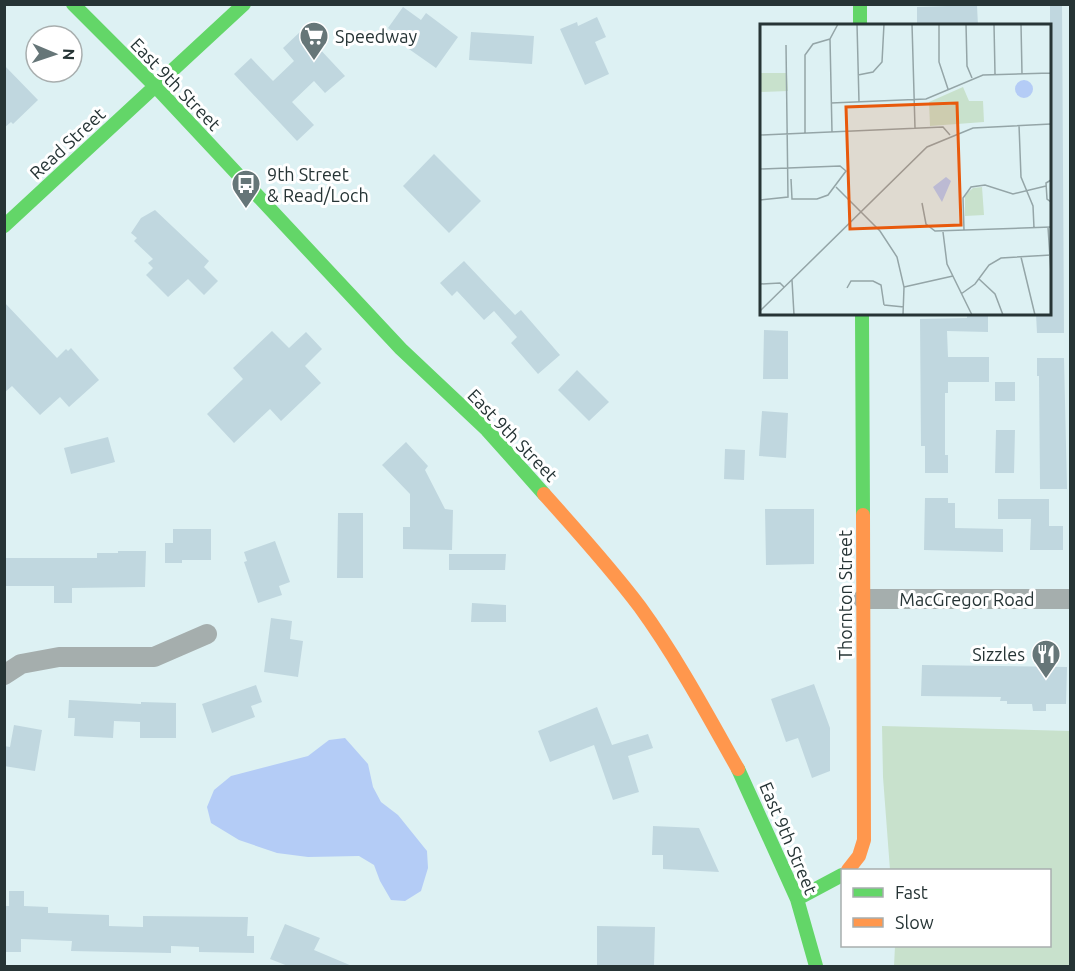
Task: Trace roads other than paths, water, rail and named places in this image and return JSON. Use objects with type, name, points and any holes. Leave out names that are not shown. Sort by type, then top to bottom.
[{"type":"main road","name":"East 9th Street","points":[[73,4],[155,86],[401,349],[487,430],[550,500],[641,609],[696,693],[742,777],[797,899],[816,966]]},
{"type":"main road","name":"Read Street","points":[[4,226],[244,4]]},
{"type":"main road","points":[[860,4],[860,24]]},
{"type":"main road","name":"Thornton Street","points":[[849,869],[857,862],[864,840],[862,315]]},
{"type":"main road","points":[[797,899],[841,876]]},
{"type":"street","name":"MacGregor Road","points":[[863,599],[1071,599]]},
{"type":"street","points":[[4,675],[21,664],[60,657],[154,657],[207,633]]},
{"type":"water","points":[[345,738],[368,764],[373,787],[381,802],[398,815],[427,851],[428,868],[421,891],[405,901],[391,900],[374,865],[359,856],[308,857],[277,853],[239,840],[211,823],[207,807],[214,790],[231,776],[308,756],[329,740]]},
{"type":"place","name":"Speedway","points":[[314,62]]},
{"type":"place","name":"9th Street & Read/Loch","points":[[246,210]]},
{"type":"place","name":"Sizzles","points":[[1046,680]]}]
